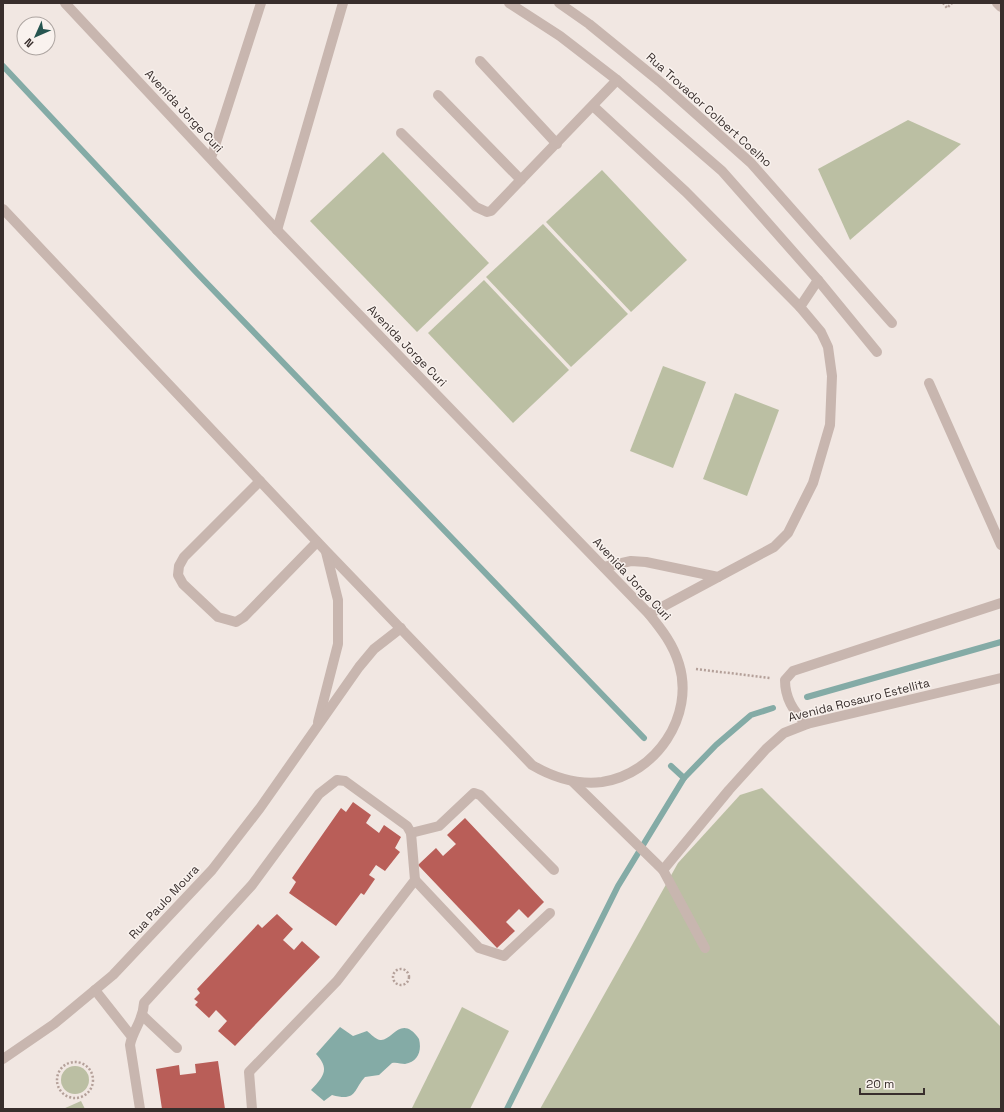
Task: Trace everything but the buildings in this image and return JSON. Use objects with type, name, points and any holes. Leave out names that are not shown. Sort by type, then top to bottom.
[{"type":"street","name":"Avenida Jorge Curi","points":[[3,209],[317,542],[532,765],[546,773],[573,782],[602,782],[617,778],[636,770],[653,758],[674,729],[680,709],[682,688],[680,665],[674,649],[666,635],[649,614],[604,567],[277,230],[65,3]]},
{"type":"street","points":[[211,158],[261,3]]},
{"type":"street","points":[[277,230],[343,3]]},
{"type":"street","points":[[510,3],[560,36],[617,80],[722,171],[818,280],[877,352]]},
{"type":"street","name":"Rua Trovador Colbert Coelho","points":[[559,3],[589,24],[659,81],[751,163],[863,288],[892,323]]},
{"type":"street","points":[[997,3],[1001,7]]},
{"type":"street","points":[[480,61],[557,144]]},
{"type":"street","points":[[401,133],[476,207],[483,211],[491,211],[594,106],[617,80]]},
{"type":"street","points":[[438,95],[521,180]]},
{"type":"street","points":[[594,106],[686,192],[800,307],[821,332],[828,347],[832,376],[830,425],[814,483],[788,533],[774,547],[649,614]]},
{"type":"street","points":[[800,307],[818,280]]},
{"type":"street","points":[[929,383],[1001,545]]},
{"type":"street","points":[[260,481],[184,557],[179,566],[178,575],[183,584],[218,616],[236,622],[244,617],[317,542]]},
{"type":"street","name":"Rua Paulo Moura","points":[[315,732],[338,644],[338,600],[326,551]]},
{"type":"street","points":[[604,567],[631,561],[646,562],[718,577]]},
{"type":"street","points":[[807,724],[798,716],[785,692],[785,680],[793,671],[1001,603]]},
{"type":"street","name":"Rua Paulo Moura","points":[[3,1060],[54,1024],[113,975],[212,870],[260,808],[315,732],[359,667],[374,649],[401,628]]},
{"type":"street","name":"Avenida Rosauro Estellita","points":[[663,870],[729,790],[766,749],[784,733],[807,724],[1001,678]]},
{"type":"street","points":[[140,1109],[130,1045],[132,1037],[143,1016],[144,1003],[252,885],[319,794],[337,780],[345,781],[407,826],[411,834],[415,880],[479,948],[504,956],[550,913]]},
{"type":"street","points":[[573,782],[639,844],[663,870],[704,948]]},
{"type":"street","points":[[411,834],[439,826],[474,793],[480,795],[554,870]]},
{"type":"street","points":[[252,1109],[249,1072],[337,981],[415,880]]},
{"type":"street","points":[[95,990],[132,1037]]},
{"type":"street","points":[[143,1016],[177,1048]]},
{"type":"path","points":[[943,3],[946,8],[952,3]]},
{"type":"path","points":[[680,665],[702,670],[785,680]]},
{"type":"path","points":[[399,968],[407,970],[410,975],[409,980],[403,985],[397,984],[393,977],[395,972],[399,968]]},
{"type":"path","points":[[73,1062],[85,1064],[89,1068],[93,1079],[91,1089],[82,1097],[71,1097],[66,1095],[58,1085],[59,1073],[67,1064],[73,1062]]},
{"type":"green space","points":[[908,120],[961,144],[850,240],[818,169]]},
{"type":"green space","points":[[383,152],[489,263],[417,332],[310,221]]},
{"type":"green space","points":[[602,170],[687,260],[631,312],[546,222]]},
{"type":"green space","points":[[543,224],[628,314],[571,367],[486,277]]},
{"type":"green space","points":[[484,280],[569,370],[513,423],[428,333]]},
{"type":"green space","points":[[663,366],[706,382],[673,468],[630,451]]},
{"type":"green space","points":[[735,393],[779,410],[747,496],[703,479]]},
{"type":"green space","points":[[762,788],[1001,1027],[1001,1109],[540,1109],[678,863],[740,795]]},
{"type":"green space","points":[[462,1007],[509,1031],[470,1109],[414,1109],[412,1108]]},
{"type":"green space","points":[[75,1066],[85,1070],[89,1080],[85,1090],[75,1094],[65,1090],[61,1080],[65,1070]]},
{"type":"green space","points":[[81,1101],[85,1109],[63,1109]]},
{"type":"water","points":[[340,1027],[353,1036],[367,1031],[375,1038],[380,1040],[389,1037],[397,1030],[407,1028],[419,1039],[420,1048],[418,1055],[409,1063],[392,1063],[379,1075],[365,1077],[350,1096],[340,1097],[332,1095],[324,1101],[311,1090],[319,1081],[324,1072],[323,1064],[316,1054]]},
{"type":"waterway","points":[[3,66],[196,272],[644,738]]},
{"type":"waterway","points":[[807,697],[1001,642]]},
{"type":"waterway","points":[[507,1109],[618,886],[684,778],[716,745],[751,715],[773,708]]},
{"type":"waterway","points":[[671,766],[684,778]]}]
